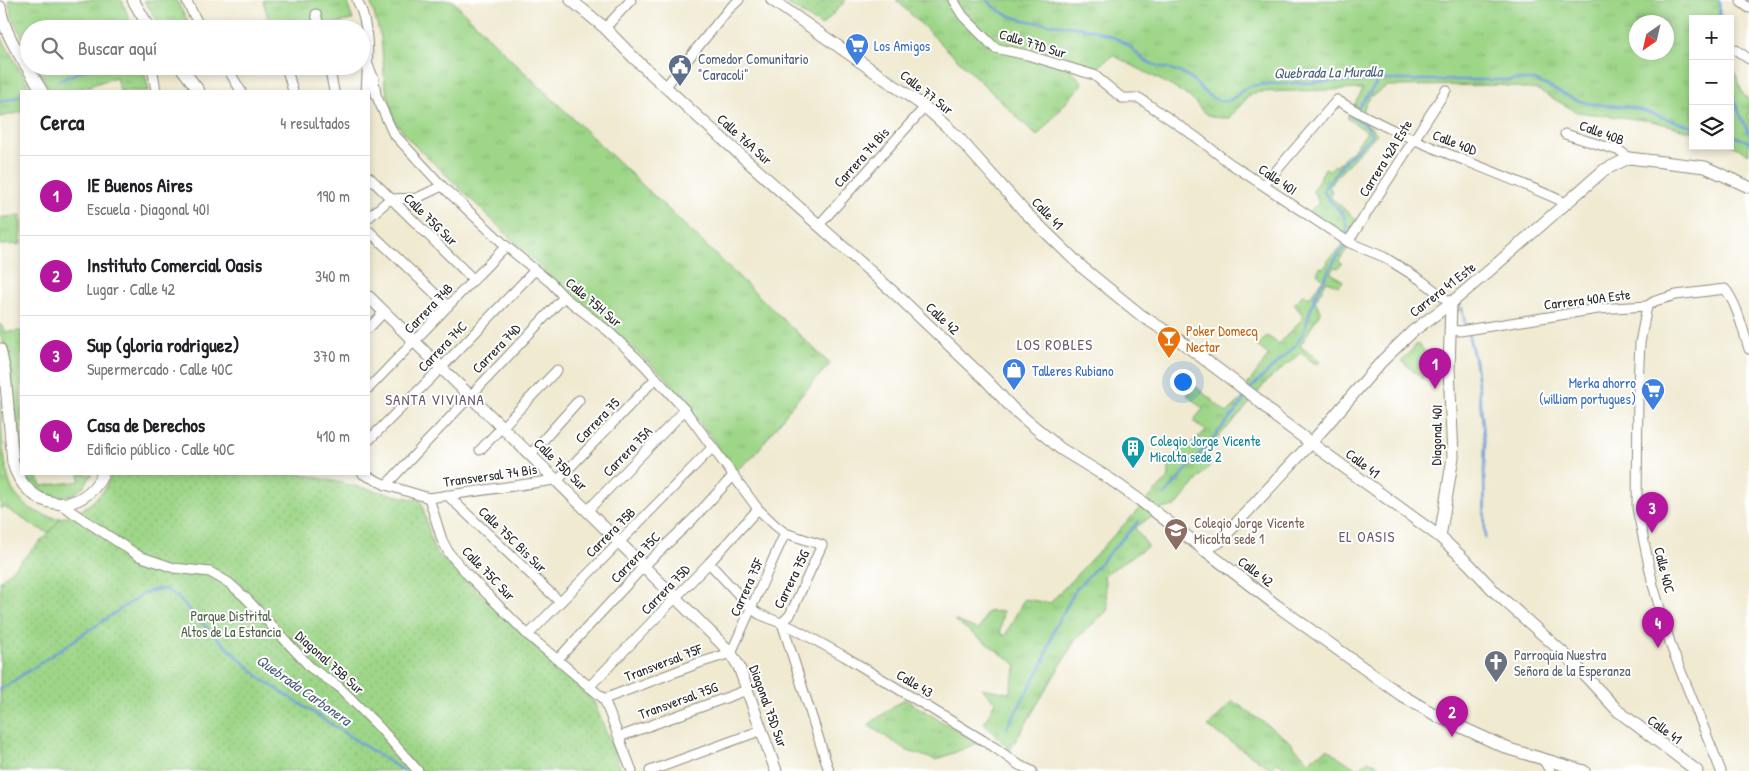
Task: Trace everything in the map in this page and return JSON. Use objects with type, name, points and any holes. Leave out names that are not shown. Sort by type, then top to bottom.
[{"type":"street","points":[[133,0],[143,20]]},
{"type":"street","points":[[186,0],[196,20]]},
{"type":"street","points":[[357,0],[363,20]]},
{"type":"street","points":[[605,28],[631,0]]},
{"type":"street","points":[[666,86],[728,10],[739,0]]},
{"type":"street","name":"Calle 77 Sur","points":[[772,0],[925,107],[957,136],[1003,186]]},
{"type":"street","name":"Calle 77D Sur","points":[[953,0],[963,16],[995,48],[1027,55],[1094,75]]},
{"type":"street","name":"Calle 76A Sur","points":[[574,1],[818,226],[901,299]]},
{"type":"street","points":[[1741,2],[1749,8]]},
{"type":"street","points":[[0,7],[4,25],[20,54]]},
{"type":"street","points":[[316,14],[318,20]]},
{"type":"street","points":[[1736,50],[1749,59]]},
{"type":"street","name":"Calle 75H Sur","points":[[370,69],[374,79],[376,95],[393,133],[442,186],[534,271],[608,331],[644,364],[685,410],[758,509],[785,533],[822,545]]},
{"type":"street","points":[[33,75],[41,90]]},
{"type":"street","points":[[153,75],[156,90]]},
{"type":"street","points":[[187,75],[198,90]]},
{"type":"street","points":[[231,75],[240,90]]},
{"type":"street","points":[[288,75],[292,90]]},
{"type":"street","points":[[331,75],[334,90]]},
{"type":"street","points":[[366,90],[367,75]]},
{"type":"street","name":"Calle 40I","points":[[1094,75],[1122,98],[1139,98],[1196,137],[1228,162],[1348,242],[1384,257],[1421,280],[1451,303]]},
{"type":"street","name":"Carrera 42A Este","points":[[1348,242],[1446,90]]},
{"type":"street","name":"Calle 40D","points":[[1264,185],[1337,100],[1412,140],[1532,187],[1566,203]]},
{"type":"street","name":"Carrera 74 Bis","points":[[818,226],[925,107]]},
{"type":"street","name":"Calle 40B","points":[[1565,134],[1620,151],[1629,158]]},
{"type":"street","points":[[1629,158],[1705,167],[1749,187]]},
{"type":"street","name":"Carrera 41 Este","points":[[1203,550],[1219,542],[1311,443],[1382,361],[1414,331],[1451,303],[1604,170],[1629,158]]},
{"type":"street","name":"Calle 75G Sur","points":[[370,178],[474,280]]},
{"type":"street","points":[[370,216],[390,199],[417,198],[442,186]]},
{"type":"street","name":"Calle 41","points":[[1003,186],[1024,211],[1083,268],[1142,316],[1175,337],[1256,398],[1276,417],[1440,537],[1496,593],[1569,658],[1618,711],[1697,771]]},
{"type":"street","points":[[370,232],[448,306]]},
{"type":"street","name":"Carrera 74B","points":[[370,387],[506,246]]},
{"type":"street","name":"Carrera 74C","points":[[370,439],[534,271]]},
{"type":"street","name":"Carrera 40A Este","points":[[1455,330],[1598,309],[1647,306],[1655,301],[1676,295],[1725,289],[1729,293],[1740,320],[1749,348]]},
{"type":"street","name":"Carrera 74D","points":[[386,485],[564,297]]},
{"type":"street","name":"Calle 75D Sur","points":[[370,298],[588,510],[731,653]]},
{"type":"street","name":"Calle 42","points":[[901,299],[986,380],[1013,409],[1061,449],[1110,479],[1141,501],[1203,550],[1401,695],[1439,717],[1509,749],[1584,771]]},
{"type":"street","name":"Diagonal 40I","points":[[1440,537],[1453,457],[1449,369],[1455,330],[1451,303]]},
{"type":"street","name":"Calle 40C","points":[[1647,306],[1640,343],[1639,360],[1637,508],[1653,585],[1672,649],[1721,771]]},
{"type":"street","points":[[370,327],[384,312]]},
{"type":"street","points":[[0,348],[5,373],[14,463],[16,472],[26,488],[39,498],[60,504],[70,503],[85,497],[102,475]]},
{"type":"street","points":[[480,450],[558,370]]},
{"type":"street","name":"Carrera 75","points":[[556,480],[656,378]]},
{"type":"street","points":[[530,455],[579,400]]},
{"type":"street","name":"Carrera 75A","points":[[588,510],[685,410]]},
{"type":"street","name":"Carrera 75B","points":[[528,635],[712,448]]},
{"type":"street","points":[[365,475],[386,485],[429,498]]},
{"type":"street","name":"Carrera 75C","points":[[558,659],[644,566],[692,520],[734,475]]},
{"type":"street","name":"Transversal 74 Bis","points":[[429,498],[556,480]]},
{"type":"street","name":"Calle 75C Bis Sur","points":[[447,495],[560,602]]},
{"type":"street","name":"Calle 75C Sur","points":[[429,498],[442,540],[449,552],[469,576],[528,635],[604,699]]},
{"type":"street","name":"Diagonal 75B Sur","points":[[60,504],[138,556],[174,568],[210,572],[229,584],[246,598],[311,668],[338,686],[379,727],[418,771]]},
{"type":"street","name":"Carrera 75D","points":[[589,687],[709,563],[758,509]]},
{"type":"street","name":"Carrera 75F","points":[[731,653],[785,533]]},
{"type":"street","name":"Carrera 75G","points":[[782,623],[790,615],[822,545]]},
{"type":"street","name":"Calle 43","points":[[709,563],[751,608],[759,614],[793,628],[849,659],[994,747],[1018,765],[1032,771]]},
{"type":"street","points":[[782,623],[829,771]]},
{"type":"street","name":"Diagonal 75D Sur","points":[[731,653],[739,667],[776,771]]},
{"type":"street","name":"Transversal 75F","points":[[604,699],[731,653]]},
{"type":"street","name":"Transversal 75G","points":[[619,737],[747,690]]},
{"type":"street","points":[[604,699],[632,771]]},
{"type":"street","points":[[650,771],[762,730]]},
{"type":"street","points":[[1543,759],[1550,771]]},
{"type":"green space","points":[[8,0],[122,0],[130,20],[20,20],[20,33],[13,19]]},
{"type":"green space","points":[[144,0],[176,0],[187,20],[157,20]]},
{"type":"green space","points":[[263,0],[346,0],[353,20],[269,20]]},
{"type":"green space","points":[[370,0],[452,0],[518,66],[830,364],[794,403],[753,457],[735,471],[668,379],[561,287],[411,142],[394,120],[385,85],[381,38]]},
{"type":"green space","points":[[781,0],[846,0],[822,26]]},
{"type":"green space","points":[[896,0],[1719,0],[1721,15],[1689,15],[1689,131],[1652,121],[1577,112],[1538,90],[1500,85],[1387,86],[1370,97],[1358,118],[1377,134],[1344,168],[1329,187],[1332,191],[1329,196],[1358,221],[1347,239],[1347,249],[1339,261],[1342,264],[1338,268],[1335,267],[1331,273],[1343,281],[1339,286],[1327,281],[1315,301],[1321,311],[1300,346],[1320,362],[1317,365],[1301,353],[1267,381],[1248,405],[1207,449],[1210,465],[1175,507],[1163,508],[1135,528],[1148,546],[1104,575],[1108,610],[1076,639],[1010,750],[984,723],[995,702],[981,688],[1009,693],[1017,665],[954,620],[979,630],[987,612],[1003,611],[1000,633],[1005,636],[1024,599],[1050,603],[1169,477],[1169,461],[1206,431],[1193,421],[1203,409],[1187,395],[1195,386],[1227,413],[1242,399],[1246,387],[1269,355],[1257,346],[1267,336],[1279,344],[1304,317],[1294,304],[1303,294],[1309,298],[1323,279],[1317,273],[1320,267],[1322,268],[1328,264],[1327,261],[1342,246],[1343,236],[1309,212],[1319,203],[1313,191],[1325,168],[1329,170],[1333,166],[1337,166],[1347,154],[1350,154],[1367,132],[1347,118],[1363,89],[1257,92],[1248,97],[1229,118],[1217,118],[1206,114],[1180,91],[1113,55],[1097,68],[1060,58],[1083,83],[1037,136]]},
{"type":"green space","points":[[0,35],[20,70],[20,75],[23,75],[31,90],[20,90],[20,112],[0,117]]},
{"type":"green space","points":[[1734,70],[1742,92],[1749,101],[1749,154],[1734,146]]},
{"type":"green space","points":[[42,75],[145,75],[149,90],[120,90],[116,77],[78,90],[49,90]]},
{"type":"green space","points":[[20,215],[20,244],[0,245],[0,218]]},
{"type":"green space","points":[[0,324],[7,332],[20,331],[20,466],[16,446],[9,355],[0,335]]},
{"type":"green space","points":[[1417,344],[1437,362],[1422,379],[1402,361]]},
{"type":"green space","points":[[0,399],[3,448],[11,486],[15,494],[30,508],[47,516],[61,518],[49,533],[4,507],[0,509]]},
{"type":"green space","points":[[23,475],[38,475],[41,486],[80,481],[79,475],[91,475],[79,490],[69,495],[57,497],[46,496],[30,485]]},
{"type":"green space","name":"Parque Distrital Altos de La Estancia","points":[[112,475],[306,475],[421,501],[434,550],[594,702],[622,771],[0,771],[0,581],[49,533],[61,518],[79,512],[104,490]]},
{"type":"green space","points":[[904,699],[978,743],[936,760],[908,751],[868,725]]},
{"type":"green space","points":[[1233,701],[1291,742],[1309,761],[1327,749],[1358,770],[1368,760],[1388,771],[1293,771],[1277,762],[1272,769],[1208,727]]},
{"type":"waterway","name":"Quebrada La Muralla","points":[[987,0],[997,9],[1010,16],[1041,23],[1088,29],[1112,37],[1129,46],[1146,61],[1184,74],[1212,98],[1222,101],[1233,99],[1248,87],[1267,84],[1379,80],[1534,80],[1580,101],[1633,108],[1689,125]]},
{"type":"waterway","points":[[1719,0],[1720,15]]},
{"type":"waterway","points":[[58,81],[72,75]]},
{"type":"waterway","points":[[1250,389],[1294,347],[1303,334],[1315,296],[1344,247],[1347,230],[1344,215],[1329,200],[1323,190],[1342,164],[1372,135],[1367,126],[1352,116],[1379,80]]},
{"type":"waterway","points":[[0,102],[20,96]]},
{"type":"waterway","points":[[1734,100],[1749,134]]},
{"type":"waterway","name":"Quebrada La Muralla","points":[[1734,136],[1749,142]]},
{"type":"waterway","points":[[1462,308],[1466,328]]},
{"type":"waterway","points":[[1468,333],[1475,361],[1485,446],[1485,538]]},
{"type":"waterway","points":[[1165,495],[1240,406],[1246,396]]},
{"type":"waterway","points":[[1007,728],[1043,663],[1055,627],[1077,588],[1139,521]]},
{"type":"waterway","name":"Quebrada Carbonera","points":[[0,690],[143,594],[153,590],[165,589],[177,597],[216,637],[263,680],[403,771]]},
{"type":"place","name":"Los Amigos","points":[[857,66]]},
{"type":"place","name":"Comedor Comunitario \"Caracoli\"","points":[[680,87]]},
{"type":"place","name":"Poker Domecq Nectar","points":[[1169,359]]},
{"type":"place","name":"IE Buenos Aires","points":[[1435,389]]},
{"type":"place","name":"Talleres Rubiano","points":[[1014,391]]},
{"type":"place","name":"Merka ahorro (william portugues)","points":[[1653,411]]},
{"type":"place","name":"Colegio Jorge Vicente Micolta sede 2","points":[[1133,469]]},
{"type":"place","name":"Sup (gloria rodriguez)","points":[[1652,533]]},
{"type":"place","name":"Colegio Jorge Vicente Micolta sede 1","points":[[1176,551]]},
{"type":"place","name":"Casa de Derechos","points":[[1658,648]]},
{"type":"place","name":"Parroquia Nuestra Señora de la Esperanza","points":[[1496,683]]},
{"type":"place","name":"Instituto Comercial Oasis","points":[[1452,737]]},
{"type":"district","name":"LOS ROBLES","points":[[1055,344]]},
{"type":"district","name":"SANTA VIVIANA","points":[[435,399]]},
{"type":"district","name":"EL OASIS","points":[[1367,536]]}]
